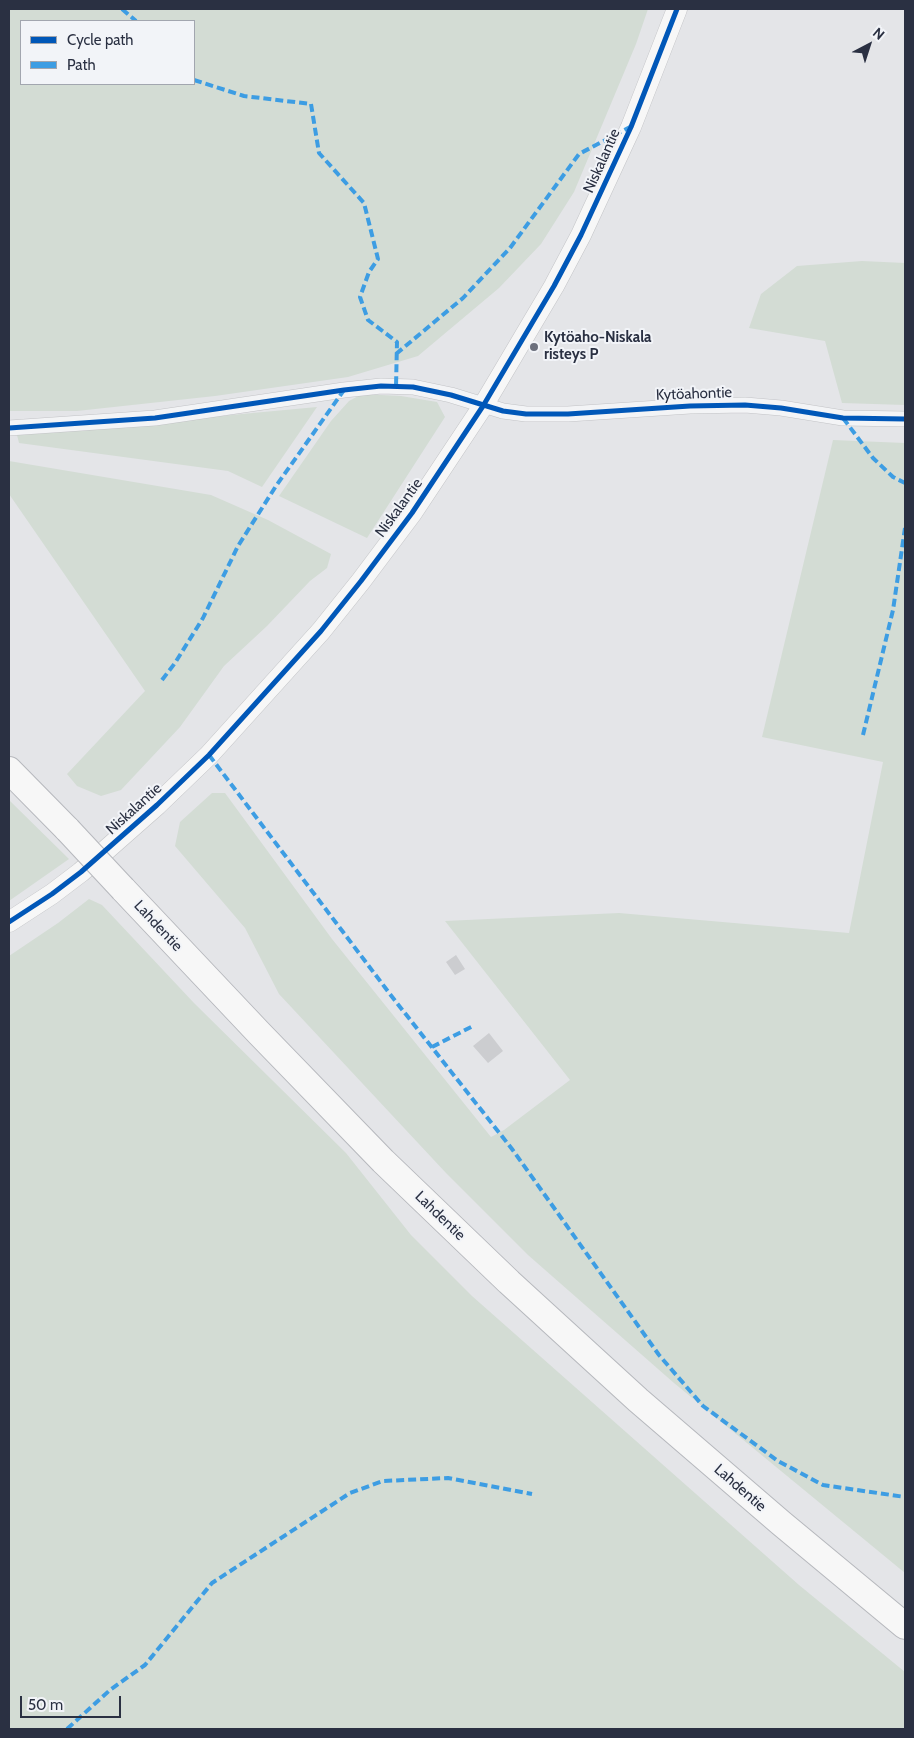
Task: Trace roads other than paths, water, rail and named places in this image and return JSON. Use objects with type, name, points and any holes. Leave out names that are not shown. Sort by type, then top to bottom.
[{"type":"highway","name":"Lahdentie","points":[[9,770],[68,830],[259,1034],[383,1161],[509,1282],[638,1400],[905,1626]]},
{"type":"street","name":"Niskalantie","points":[[9,922],[52,894],[80,872],[157,805],[209,755],[315,638],[412,514],[484,406],[554,286],[585,226],[627,135],[677,9]]},
{"type":"street","name":"Kytöahontie","points":[[9,428],[156,418],[381,386],[413,387],[451,395],[503,412],[526,414],[568,414],[690,406],[745,405],[781,408],[843,418],[905,419]]},
{"type":"place","name":"Kytöaho-Niskala risteys P","points":[[534,347]]}]
